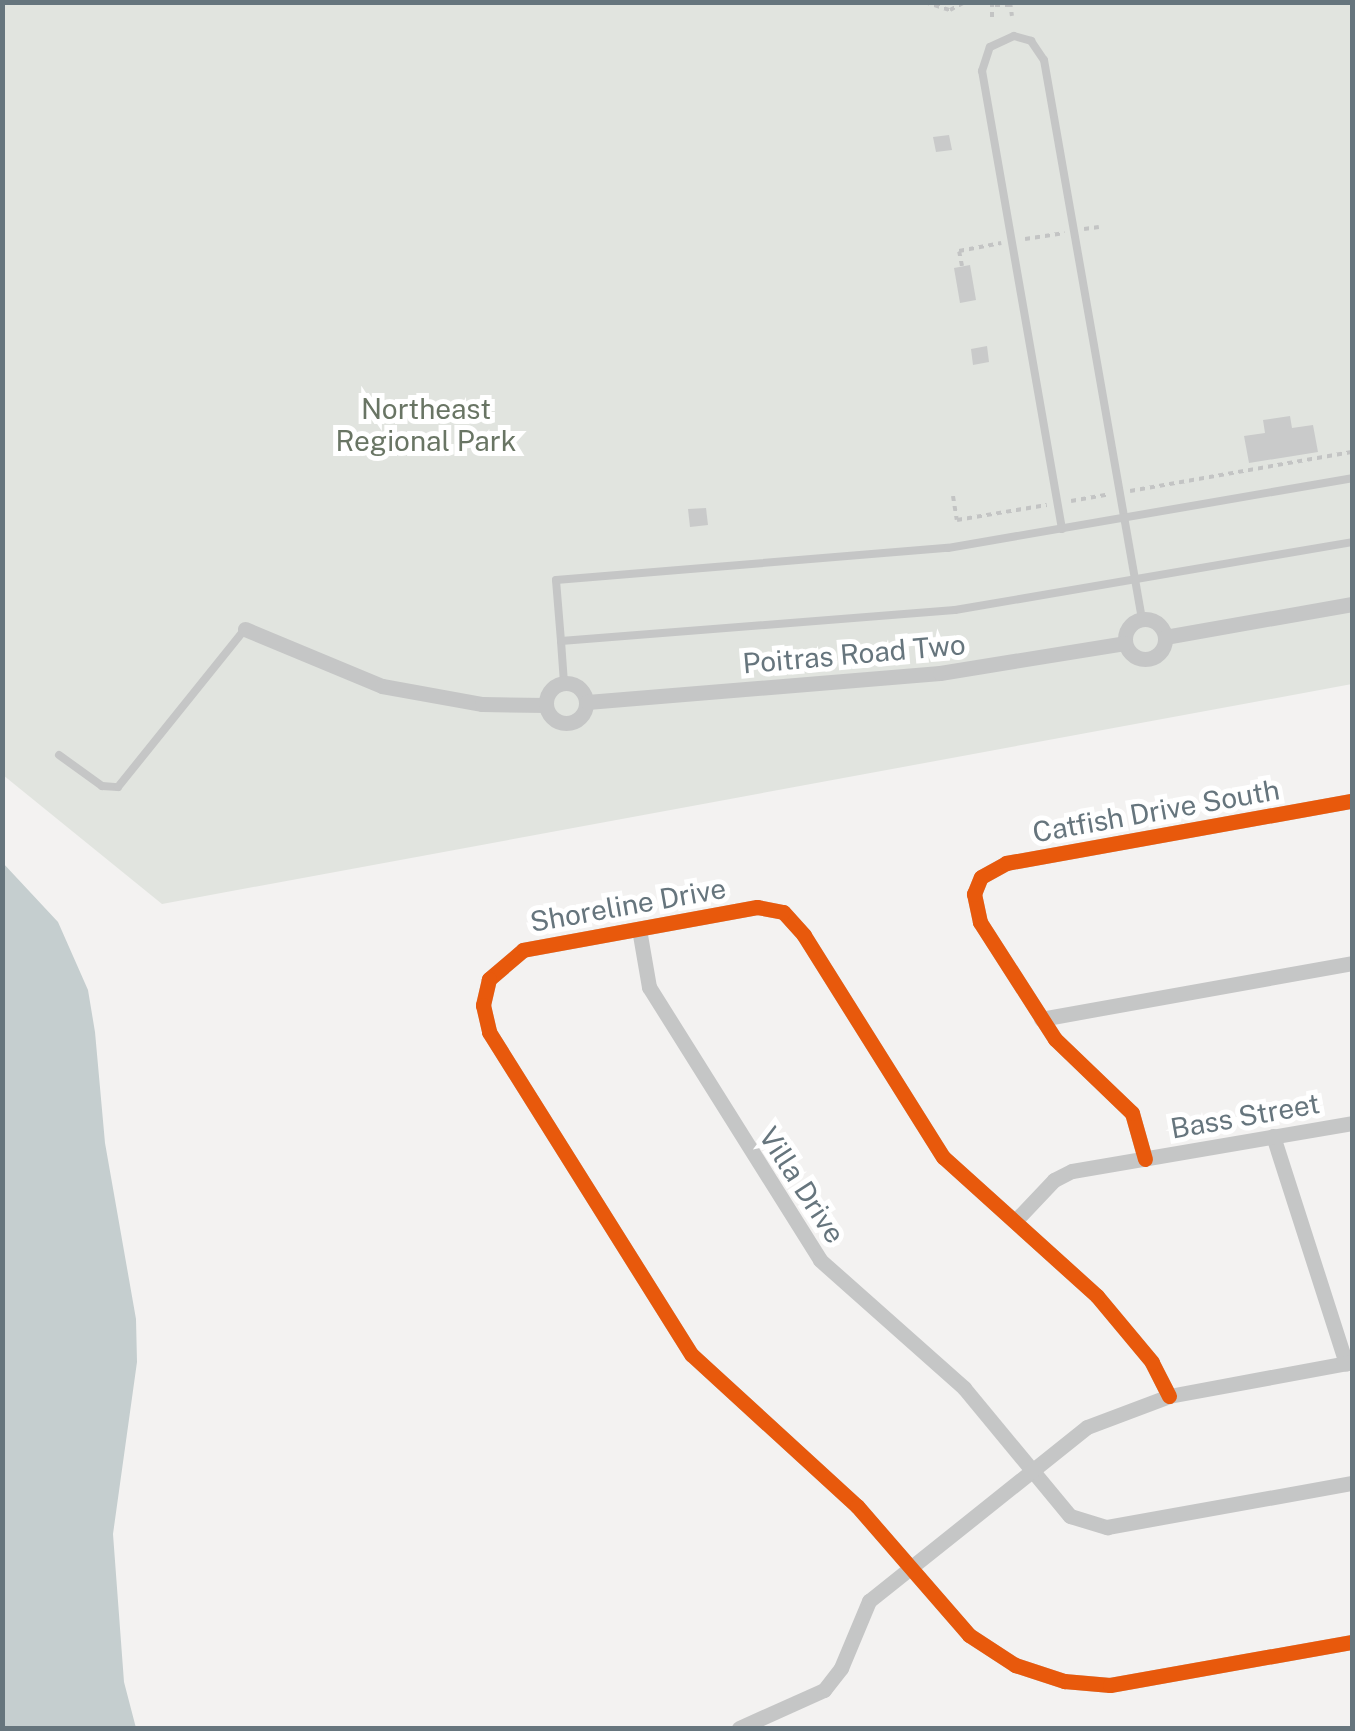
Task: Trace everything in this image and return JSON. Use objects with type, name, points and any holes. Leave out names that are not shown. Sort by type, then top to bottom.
[{"type":"street","name":"Poitras Road Two","points":[[246,629],[382,686],[482,704],[546,705],[551,717],[568,724],[581,717],[586,702],[940,673],[1125,643],[1136,658],[1148,659],[1160,653],[1165,636],[1352,604]]},
{"type":"street","points":[[1125,643],[1130,625],[1142,619],[1156,622],[1165,636]]},
{"type":"street","points":[[546,705],[548,693],[564,683],[578,686],[586,702]]},
{"type":"street","name":"Catfish Drive South","points":[[1041,1019],[980,922],[976,886],[987,871],[1006,864],[1352,801]]},
{"type":"street","name":"Shoreline Drive","points":[[1169,1396],[1152,1362],[1096,1296],[943,1158],[804,935],[782,912],[757,907],[506,958],[486,992],[489,1032],[692,1355],[857,1506],[970,1636],[1015,1665],[1064,1681],[1110,1684],[1352,1642]]},
{"type":"street","name":"Villa Drive","points":[[638,930],[649,987],[820,1260],[940,1364],[1070,1516],[1108,1528],[1352,1483]]},
{"type":"street","points":[[1145,1159],[1132,1113],[1084,1072],[1041,1019],[1352,963]]},
{"type":"street","name":"Bass Street","points":[[1016,1220],[1061,1176],[1352,1123]]},
{"type":"street","points":[[739,1728],[833,1682],[864,1609],[1030,1466],[1102,1419],[1169,1396],[1349,1363],[1273,1136]]},
{"type":"lane","points":[[1062,528],[982,71],[990,47],[1014,36],[1031,41],[1044,60],[1142,619]]},
{"type":"lane","points":[[564,683],[556,580],[948,548],[1352,478]]},
{"type":"lane","points":[[561,641],[955,610],[1352,542]]},
{"type":"lane","points":[[59,755],[102,786],[118,787],[246,629]]},
{"type":"path","points":[[925,2],[950,10],[965,2]]},
{"type":"path","points":[[992,21],[993,4],[1011,4],[1012,16]]},
{"type":"path","points":[[953,496],[957,520],[1352,452]]},
{"type":"green space","name":"Northeast Regional Park","points":[[2,3],[1352,3],[1352,684],[162,904],[3,775]]},
{"type":"shaded area","points":[[2,862],[58,922],[88,990],[95,1032],[105,1143],[136,1319],[137,1362],[113,1534],[124,1682],[136,1728],[3,1728]]},
{"type":"building","points":[[949,135],[952,150],[936,152],[933,137]]},
{"type":"building","points":[[970,265],[976,300],[960,303],[954,268]]},
{"type":"building","points":[[987,346],[989,362],[973,365],[971,349]]},
{"type":"building","points":[[1290,416],[1292,428],[1313,425],[1318,452],[1249,463],[1244,436],[1265,433],[1263,420]]},
{"type":"building","points":[[706,508],[708,525],[690,527],[688,509]]},
{"type":"cycle path","points":[[1145,1159],[1132,1113],[1055,1039],[980,922],[974,894],[981,877],[1006,863],[1352,801]]},
{"type":"cycle path","points":[[1169,1396],[1152,1362],[1097,1296],[943,1157],[804,935],[783,912],[757,907],[523,950],[489,979],[483,1005],[489,1032],[692,1355],[857,1506],[969,1635],[1015,1665],[1064,1681],[1110,1685],[1352,1642]]}]
